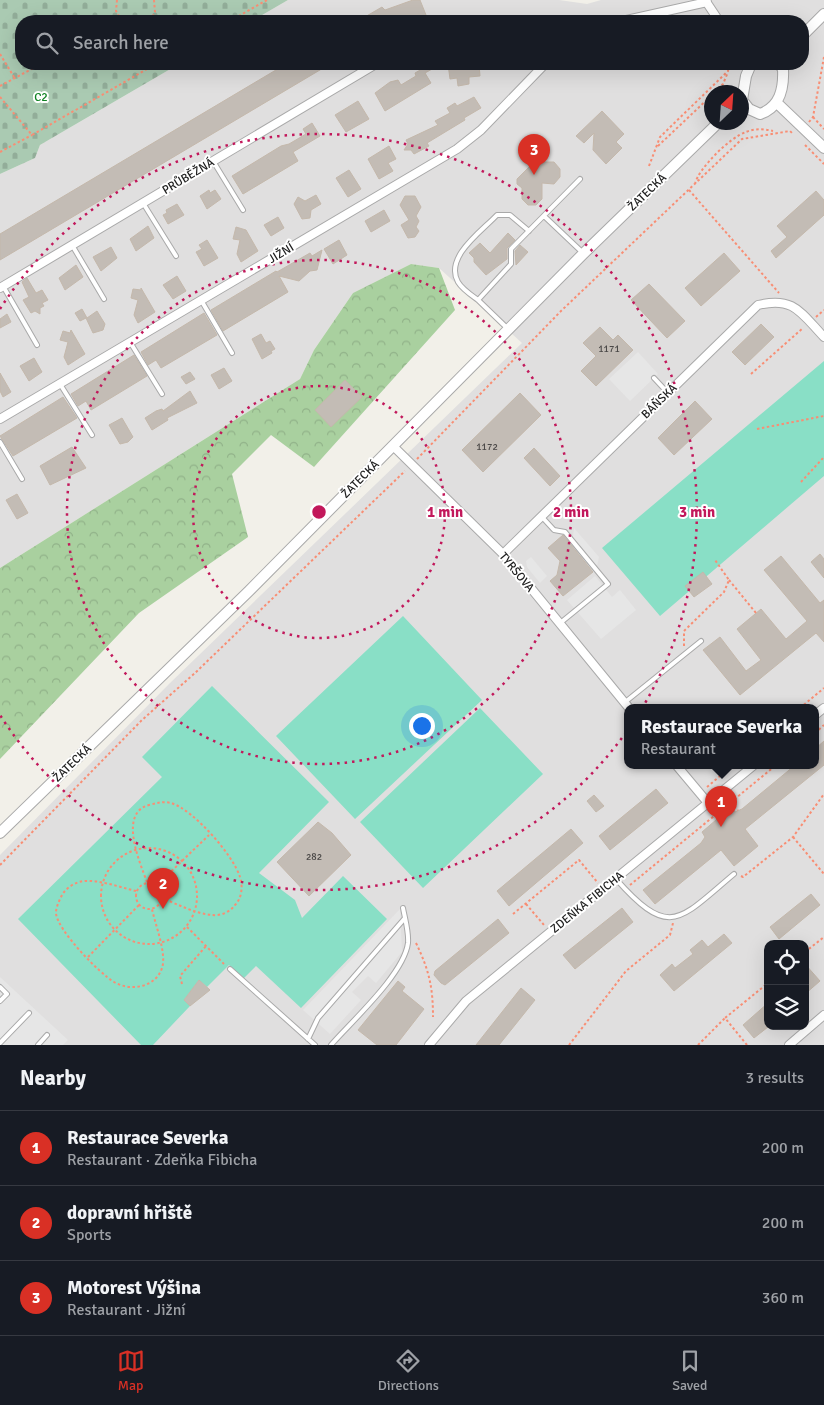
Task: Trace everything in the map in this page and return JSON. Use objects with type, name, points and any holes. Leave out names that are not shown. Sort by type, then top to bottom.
[{"type":"street","points":[[649,15],[706,1],[715,15]]},
{"type":"street","points":[[809,29],[824,14]]},
{"type":"street","name":"PRŮBĚŽNÁ","points":[[1,287],[366,70]]},
{"type":"street","name":"JIŽNÍ","points":[[0,420],[457,149],[481,130],[539,70]]},
{"type":"street","points":[[744,85],[748,70]]},
{"type":"street","points":[[749,109],[760,114],[768,111],[777,103],[784,82],[783,70]]},
{"type":"street","points":[[777,103],[824,148]]},
{"type":"street","name":"ŽATECKÁ","points":[[0,834],[249,591],[508,329],[711,130]]},
{"type":"street","name":"BÁŇSKÁ","points":[[503,554],[758,305],[772,301],[787,302]]},
{"type":"street","points":[[787,302],[824,337]]},
{"type":"street","name":"TYRŠOVA","points":[[393,446],[503,554],[625,704]]},
{"type":"street","points":[[680,769],[708,803]]},
{"type":"street","name":"ZDEŇKA FIBICHA","points":[[429,1045],[466,1001],[749,769]]},
{"type":"street","points":[[789,1045],[824,1014]]},
{"type":"lane","points":[[213,161],[243,210]]},
{"type":"lane","points":[[478,300],[511,264],[511,249],[580,179]]},
{"type":"lane","points":[[143,203],[176,256]]},
{"type":"lane","points":[[508,329],[457,281],[454,266],[459,255],[497,215],[510,215],[529,231]]},
{"type":"lane","points":[[544,216],[584,254]]},
{"type":"lane","points":[[72,245],[104,299]]},
{"type":"lane","points":[[1,287],[37,345]]},
{"type":"lane","points":[[201,300],[232,353]]},
{"type":"lane","points":[[130,342],[162,394]]},
{"type":"lane","points":[[654,378],[668,393]]},
{"type":"lane","points":[[60,384],[92,435]]},
{"type":"lane","points":[[0,442],[22,479]]},
{"type":"lane","points":[[542,517],[554,530],[565,532],[608,584],[560,624]]},
{"type":"lane","points":[[627,704],[701,641]]},
{"type":"lane","points":[[616,879],[637,904],[655,915],[674,919],[695,907],[734,874]]},
{"type":"lane","points":[[331,1045],[396,972],[408,942],[404,908]]},
{"type":"lane","points":[[308,1039],[318,1018],[405,918]]},
{"type":"lane","points":[[230,969],[315,1045]]},
{"type":"lane","points":[[0,987],[7,994],[0,1001]]},
{"type":"lane","points":[[0,1043],[29,1013]]},
{"type":"lane","points":[[38,1045],[47,1035]]},
{"type":"path","points":[[117,0],[116,11],[118,15]]},
{"type":"path","points":[[153,15],[155,12],[154,0]]},
{"type":"path","points":[[241,15],[267,0]]},
{"type":"path","points":[[0,54],[15,78]]},
{"type":"path","points":[[804,128],[813,117],[824,57]]},
{"type":"path","points":[[0,86],[30,70]]},
{"type":"path","points":[[0,152],[32,136],[146,70]]},
{"type":"path","points":[[722,85],[728,71]]},
{"type":"path","points":[[649,166],[660,137],[728,71]]},
{"type":"path","points":[[0,97],[32,136]]},
{"type":"path","points":[[656,148],[704,103]]},
{"type":"path","points":[[813,117],[824,129]]},
{"type":"path","points":[[694,185],[696,175],[736,138],[746,132],[762,129],[775,132]]},
{"type":"path","points":[[0,865],[142,720],[195,673],[412,464],[561,311],[742,139],[790,131],[795,136]]},
{"type":"path","points":[[801,141],[824,164]]},
{"type":"path","points":[[688,190],[787,302]]},
{"type":"path","points":[[751,374],[824,310]]},
{"type":"path","points":[[757,429],[824,416]]},
{"type":"path","points":[[801,482],[824,458]]},
{"type":"path","points":[[715,560],[756,613]]},
{"type":"path","points":[[686,653],[684,631],[724,592],[729,580]]},
{"type":"path","points":[[805,704],[824,688]]},
{"type":"path","points":[[700,793],[728,769]]},
{"type":"path","points":[[625,889],[771,769]]},
{"type":"path","points":[[734,874],[744,877],[793,837],[824,794]]},
{"type":"path","points":[[147,882],[136,849],[132,823],[137,813],[145,806],[160,802],[172,803],[186,811],[210,834],[236,865],[241,879],[242,891],[239,901],[232,910],[224,914],[212,916],[162,898],[157,886],[147,882],[140,885],[136,891],[136,898],[139,905],[152,909]]},
{"type":"path","points":[[157,886],[210,834]]},
{"type":"path","points":[[793,837],[824,874]]},
{"type":"path","points":[[136,849],[161,849],[183,861],[196,884],[198,897],[196,910],[187,927],[170,940],[160,944],[137,943],[115,931],[102,910],[101,896],[102,883],[115,862],[136,849]]},
{"type":"path","points":[[513,914],[578,860],[603,889]]},
{"type":"path","points":[[136,891],[102,883],[83,881],[71,885],[64,892],[58,904],[56,914],[61,926],[88,957],[115,982],[129,987],[142,986],[154,981],[162,968],[164,955],[152,909]]},
{"type":"path","points":[[152,909],[158,905],[162,898]]},
{"type":"path","points":[[526,904],[550,932]]},
{"type":"path","points":[[88,957],[139,905]]},
{"type":"path","points":[[569,1045],[626,971],[670,935],[674,919]]},
{"type":"path","points":[[187,927],[230,969]]},
{"type":"path","points":[[407,932],[415,941],[426,964],[433,988],[433,1017]]},
{"type":"path","points":[[809,949],[824,937]]},
{"type":"path","points":[[182,984],[180,976],[206,946]]},
{"type":"path","points":[[698,1045],[725,1018],[766,985]]},
{"type":"path","points":[[725,1018],[747,1045]]},
{"type":"shaded area","points":[[288,0],[559,0],[587,4],[601,0],[824,0],[824,1045],[0,1045],[0,855],[170,683],[522,343],[439,268],[411,264],[353,293],[314,350],[300,379],[0,568],[0,174],[35,158],[40,145],[169,70],[809,70],[809,15],[262,15]]},
{"type":"shaded area","points":[[638,352],[658,374],[630,401],[609,379]]},
{"type":"shaded area","points":[[574,528],[599,557],[597,566],[573,537]]},
{"type":"shaded area","points":[[531,557],[547,576],[540,583],[527,567],[526,561]]},
{"type":"shaded area","points":[[595,576],[612,597],[620,590],[636,610],[601,639],[567,600]]},
{"type":"shaded area","points":[[400,909],[402,952],[376,983],[368,976],[352,992],[361,1000],[330,1034],[303,1010]]},
{"type":"shaded area","points":[[0,977],[68,1040],[63,1045],[0,1045]]},
{"type":"green space","name":"C2","points":[[0,0],[288,0],[262,15],[15,15],[15,70],[169,70],[40,145],[35,158],[0,174]]},
{"type":"green space","points":[[411,264],[439,268],[455,310],[314,467],[271,435],[232,474],[248,537],[139,613],[0,759],[0,568],[300,379],[314,350],[353,293]]},
{"type":"green space","points":[[824,361],[824,476],[660,616],[602,548]]},
{"type":"green space","points":[[403,616],[482,700],[355,819],[276,736]]},
{"type":"green space","points":[[212,686],[329,802],[259,873],[295,900],[302,918],[343,876],[387,919],[301,1008],[256,966],[244,978],[229,965],[207,987],[199,980],[184,1000],[190,1006],[153,1045],[141,1045],[18,919],[162,777],[142,757]]},
{"type":"green space","points":[[480,708],[543,774],[423,888],[360,822]]},
{"type":"building","points":[[413,0],[420,0],[426,15],[368,15],[382,7],[385,10]]},
{"type":"building","points":[[276,70],[320,70],[0,260],[0,234]]},
{"type":"building","points":[[420,70],[430,70],[425,73],[431,83],[385,111],[375,93],[390,82],[398,80],[401,85],[416,76],[415,73]]},
{"type":"building","points":[[449,70],[480,70],[480,76],[469,77],[469,84],[458,86],[457,78],[450,79]]},
{"type":"building","points":[[474,97],[481,108],[427,143],[429,146],[414,154],[411,150],[404,150],[408,144],[406,140],[438,125],[435,121],[450,113],[447,108],[455,103],[457,106]]},
{"type":"building","points":[[358,101],[369,119],[346,132],[335,115]]},
{"type":"building","points":[[602,111],[624,134],[616,142],[622,148],[606,164],[593,150],[594,133],[584,143],[576,136]]},
{"type":"building","points":[[312,123],[320,136],[293,152],[298,161],[243,194],[232,176],[281,146],[289,144],[306,134],[303,129]]},
{"type":"building","points":[[389,146],[396,159],[388,163],[393,171],[379,179],[368,159]]},
{"type":"building","points":[[534,162],[554,162],[560,169],[560,177],[554,184],[542,183],[542,199],[536,205],[528,205],[522,199],[522,188],[517,184],[517,179]]},
{"type":"building","points":[[349,170],[361,189],[348,197],[336,178]]},
{"type":"building","points":[[209,190],[210,193],[215,190],[221,199],[207,209],[200,196]]},
{"type":"building","points":[[816,191],[824,200],[824,215],[776,258],[771,251],[787,237],[777,226]]},
{"type":"building","points":[[316,195],[321,204],[311,210],[310,218],[302,219],[294,204],[298,197],[305,201]]},
{"type":"building","points":[[405,196],[415,196],[421,207],[416,216],[419,221],[416,227],[419,231],[415,237],[408,238],[401,225],[409,220],[400,205]]},
{"type":"building","points":[[177,204],[184,215],[168,224],[163,215],[167,213],[166,210]]},
{"type":"building","points":[[384,210],[390,221],[371,232],[365,221]]},
{"type":"building","points":[[278,217],[284,228],[271,236],[264,225]]},
{"type":"building","points":[[148,226],[154,238],[136,251],[130,239]]},
{"type":"building","points":[[236,227],[246,230],[258,251],[241,262],[237,254],[240,240],[233,239]]},
{"type":"building","points":[[508,233],[515,240],[507,248],[507,259],[486,275],[474,262],[474,258],[469,253],[480,243],[490,253]]},
{"type":"building","points":[[207,240],[218,258],[204,266],[196,252],[202,249],[199,245]]},
{"type":"building","points":[[339,240],[347,255],[333,264],[324,249]]},
{"type":"building","points":[[520,245],[528,252],[516,265],[515,251]]},
{"type":"building","points":[[111,247],[117,258],[101,271],[93,257]]},
{"type":"building","points":[[322,250],[317,270],[310,271],[299,281],[279,276],[288,292],[223,331],[211,310],[276,271],[310,253],[312,256]]},
{"type":"building","points":[[724,253],[740,271],[701,306],[685,288]]},
{"type":"building","points":[[76,265],[83,277],[65,290],[59,278]]},
{"type":"building","points":[[177,276],[186,291],[173,299],[163,285]]},
{"type":"building","points":[[27,278],[36,293],[42,290],[48,300],[42,303],[44,306],[40,308],[40,314],[35,311],[31,313],[23,300],[29,297],[22,282]]},
{"type":"building","points":[[649,284],[685,321],[667,338],[631,300]]},
{"type":"building","points":[[141,288],[155,312],[138,323],[134,315],[138,300],[131,298],[133,289],[141,290]]},
{"type":"building","points":[[82,309],[87,318],[97,311],[105,324],[103,330],[93,333],[86,318],[80,321],[75,313]]},
{"type":"building","points":[[204,313],[217,335],[161,368],[156,360],[148,365],[141,352]]},
{"type":"building","points":[[7,314],[11,322],[0,328],[0,319]]},
{"type":"building","points":[[761,324],[774,337],[745,365],[732,352]]},
{"type":"building","points":[[600,327],[613,340],[618,335],[633,350],[596,386],[581,371],[596,356],[583,343]]},
{"type":"building","points":[[71,330],[85,354],[68,365],[64,357],[68,342],[60,340],[63,331],[70,333]]},
{"type":"building","points":[[261,334],[266,343],[270,341],[275,349],[262,359],[252,339]]},
{"type":"building","points":[[134,355],[147,376],[91,410],[86,401],[78,406],[71,394]]},
{"type":"building","points":[[34,358],[42,372],[29,381],[20,366]]},
{"type":"building","points":[[224,368],[232,381],[219,389],[211,375]]},
{"type":"building","points":[[190,372],[195,379],[186,384],[181,377]]},
{"type":"building","points":[[0,373],[11,392],[3,397],[0,391]]},
{"type":"building","points":[[345,380],[362,397],[331,427],[315,410]]},
{"type":"building","points":[[190,391],[197,403],[167,418],[168,420],[152,430],[145,418],[156,411],[162,409],[163,411]]},
{"type":"building","points":[[520,393],[541,415],[483,472],[462,450]]},
{"type":"building","points":[[63,397],[77,418],[13,456],[0,436]]},
{"type":"building","points":[[695,401],[712,419],[674,455],[658,438]]},
{"type":"building","points":[[122,418],[133,437],[128,442],[120,444],[109,425]]},
{"type":"building","points":[[72,447],[86,468],[50,485],[40,466]]},
{"type":"building","points":[[534,448],[560,476],[550,486],[524,458]]},
{"type":"building","points":[[17,494],[28,513],[17,519],[6,500]]},
{"type":"building","points":[[563,535],[593,572],[563,596],[550,581],[557,575],[560,561],[548,548]]},
{"type":"building","points":[[820,554],[824,559],[824,578],[811,562]]},
{"type":"building","points":[[781,556],[820,603],[824,600],[824,642],[816,633],[740,695],[703,650],[720,637],[746,671],[761,660],[737,629],[761,609],[786,639],[807,621],[764,570]]},
{"type":"building","points":[[703,572],[712,584],[694,597],[685,586]]},
{"type":"building","points":[[824,741],[824,765],[745,829],[758,846],[734,866],[721,850],[655,904],[643,890],[701,843],[705,837],[702,832],[731,807],[735,812],[742,809],[790,769],[819,769],[819,745]]},
{"type":"building","points":[[656,789],[668,803],[610,850],[599,836]]},
{"type":"building","points":[[594,795],[604,806],[596,812],[587,801]]},
{"type":"building","points":[[318,822],[332,833],[351,855],[309,896],[277,862]]},
{"type":"building","points":[[571,829],[583,843],[509,906],[497,891]]},
{"type":"building","points":[[811,894],[820,905],[779,939],[770,927]]},
{"type":"building","points":[[622,908],[633,922],[575,969],[563,955]]},
{"type":"building","points":[[498,919],[509,933],[445,985],[441,983],[434,975],[435,971]]},
{"type":"building","points":[[724,934],[732,943],[674,991],[660,975],[672,964],[675,968],[693,954],[690,950],[702,940],[708,947]]},
{"type":"building","points":[[809,969],[820,981],[809,991]]},
{"type":"building","points":[[199,980],[210,990],[190,1006],[184,1000]]},
{"type":"building","points":[[398,981],[405,987],[402,991],[424,1009],[396,1045],[377,1045],[358,1030]]},
{"type":"building","points":[[521,988],[535,1000],[499,1045],[476,1045]]},
{"type":"building","points":[[764,1007],[764,1030],[754,1038],[743,1025]]},
{"type":"place","name":"Motorest Výšina","points":[[534,175]]},
{"type":"place","name":"Restaurace Severka","points":[[721,827]]},
{"type":"place","name":"dopravní hřiště","points":[[163,909]]}]
